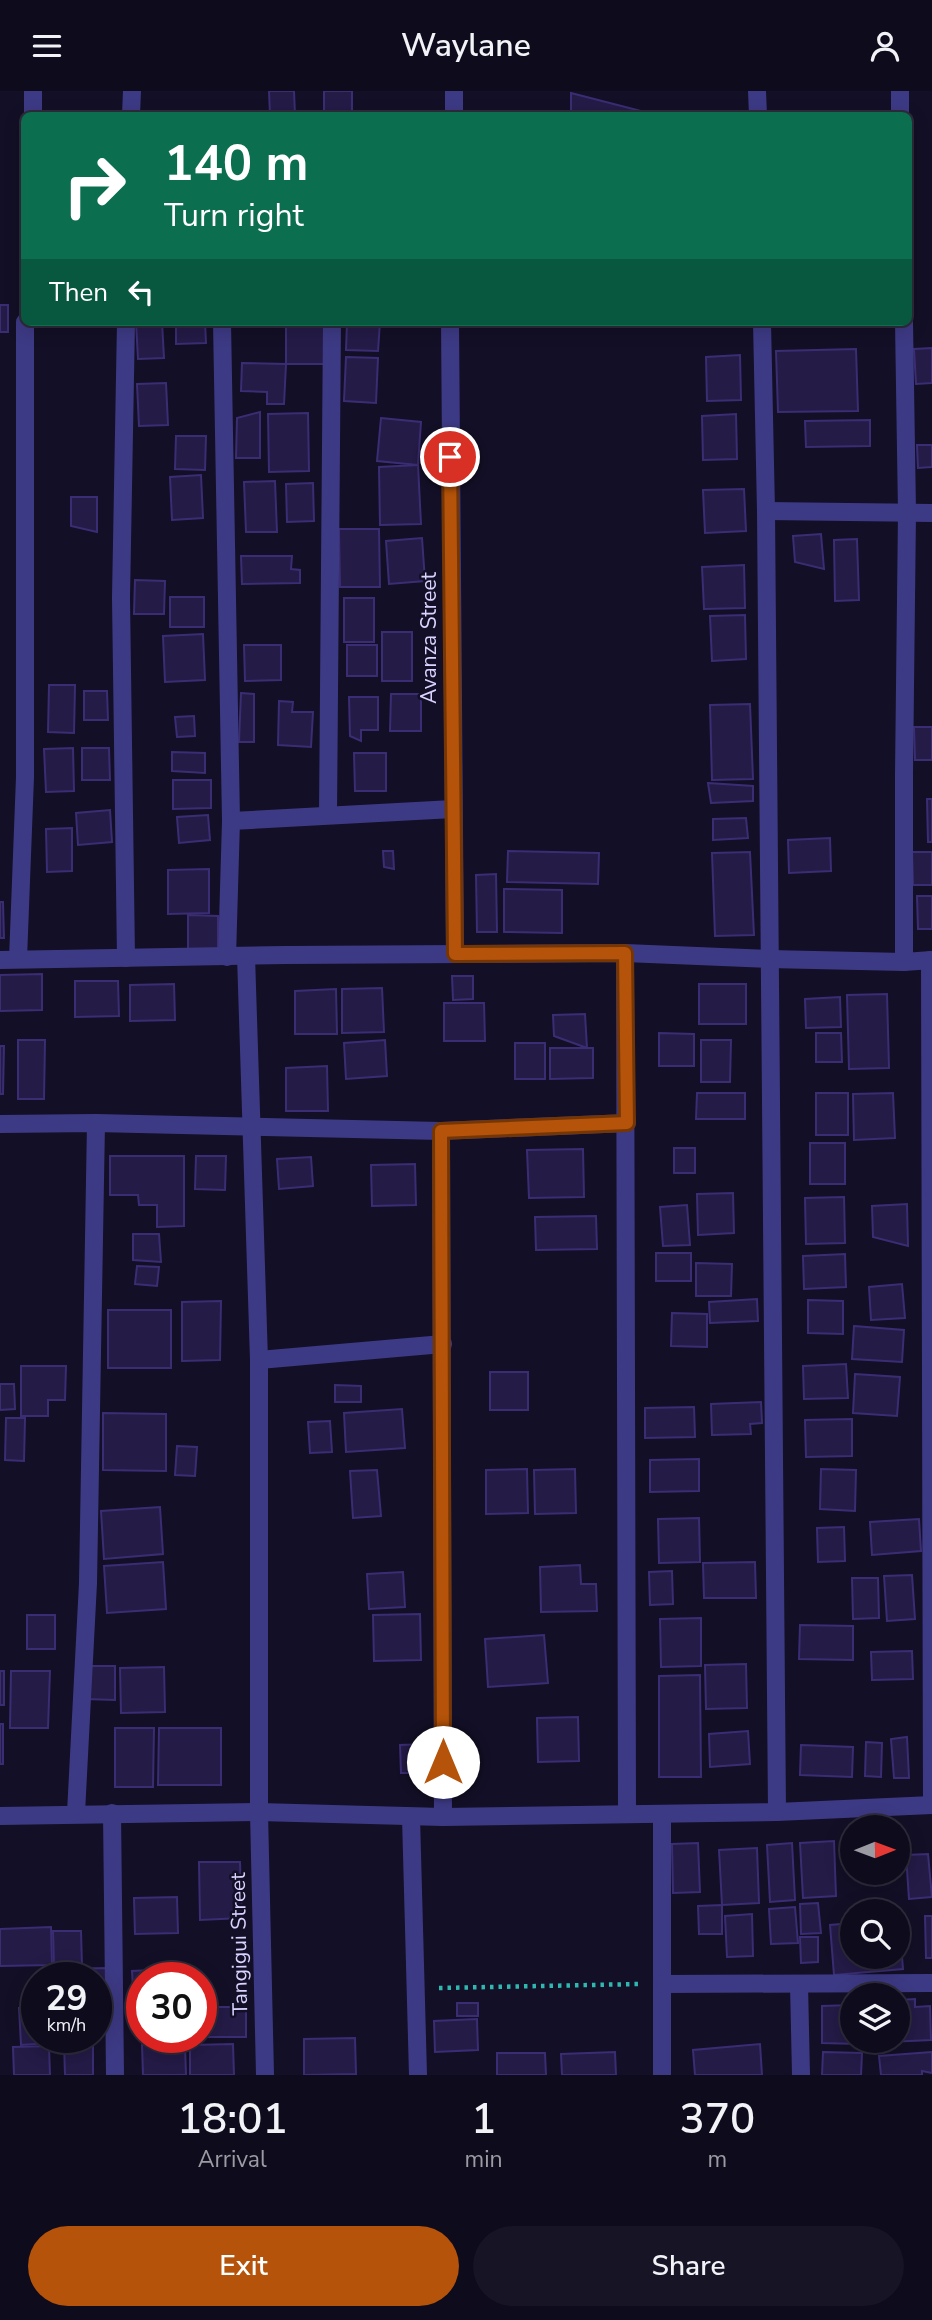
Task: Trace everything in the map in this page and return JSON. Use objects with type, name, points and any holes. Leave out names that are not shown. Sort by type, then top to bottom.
[{"type":"street","points":[[33,91],[33,112]]},
{"type":"street","points":[[131,112],[132,91]]},
{"type":"street","points":[[454,91],[454,112]]},
{"type":"street","points":[[757,91],[758,112]]},
{"type":"street","points":[[900,91],[900,112]]},
{"type":"street","points":[[18,959],[25,777],[25,326]]},
{"type":"street","points":[[126,326],[121,598],[126,958]]},
{"type":"street","points":[[222,326],[231,821],[227,957]]},
{"type":"street","points":[[328,815],[332,326]]},
{"type":"street","name":"Avanza Street","points":[[450,326],[455,954]]},
{"type":"street","points":[[762,326],[777,1812]]},
{"type":"street","points":[[904,326],[907,512],[904,962]]},
{"type":"street","points":[[766,511],[932,513]]},
{"type":"street","points":[[231,821],[453,809]]},
{"type":"street","points":[[0,960],[625,953],[769,959],[904,962],[931,960],[932,1805],[777,1812],[443,1817],[259,1812],[0,1816]]},
{"type":"street","points":[[625,953],[627,1814]]},
{"type":"street","name":"Tangigui Street","points":[[246,956],[259,1360],[259,1812],[265,2075]]},
{"type":"street","points":[[0,1124],[96,1123],[441,1131],[627,1123]]},
{"type":"street","points":[[76,1813],[88,1583],[96,1123]]},
{"type":"street","points":[[441,1131],[443,1817]]},
{"type":"street","points":[[259,1360],[443,1344]]},
{"type":"street","points":[[112,1813],[115,2075]]},
{"type":"street","points":[[662,1814],[662,2075]]},
{"type":"street","points":[[411,1817],[418,2075]]},
{"type":"street","points":[[662,1984],[932,1983]]},
{"type":"street","points":[[799,1984],[801,2075]]},
{"type":"path","points":[[416,1989],[662,1984]]},
{"type":"building","points":[[269,91],[294,91],[295,112],[270,112]]},
{"type":"building","points":[[324,91],[352,91],[352,112],[324,112]]},
{"type":"building","points":[[571,93],[641,111],[641,112],[571,112]]},
{"type":"building","points":[[0,305],[8,305],[8,332],[0,332]]},
{"type":"building","points":[[136,326],[162,326],[164,358],[138,359]]},
{"type":"building","points":[[176,326],[205,326],[206,343],[176,344]]},
{"type":"building","points":[[286,326],[327,326],[328,364],[286,364]]},
{"type":"building","points":[[347,326],[380,326],[378,351],[346,350]]},
{"type":"building","points":[[932,348],[932,383],[916,384],[914,349]]},
{"type":"building","points":[[856,349],[858,411],[778,412],[776,351]]},
{"type":"building","points":[[740,355],[741,400],[707,401],[706,357]]},
{"type":"building","points":[[346,357],[378,358],[376,403],[344,401]]},
{"type":"building","points":[[242,363],[286,364],[284,404],[267,404],[267,392],[241,391]]},
{"type":"building","points":[[166,383],[168,425],[139,426],[137,384]]},
{"type":"building","points":[[260,412],[260,458],[236,458],[237,418]]},
{"type":"building","points":[[308,413],[309,471],[269,472],[268,414]]},
{"type":"building","points":[[736,414],[737,459],[703,460],[702,416]]},
{"type":"building","points":[[381,418],[421,422],[418,465],[377,461]]},
{"type":"building","points":[[870,420],[870,446],[806,447],[805,421]]},
{"type":"building","points":[[176,436],[206,436],[205,470],[175,469]]},
{"type":"building","points":[[917,445],[932,445],[932,467],[918,468]]},
{"type":"building","points":[[418,465],[421,524],[380,525],[379,467]]},
{"type":"building","points":[[201,475],[203,518],[172,520],[170,477]]},
{"type":"building","points":[[275,481],[277,532],[246,532],[244,482]]},
{"type":"building","points":[[313,483],[314,521],[287,522],[286,484]]},
{"type":"building","points":[[744,489],[746,531],[705,533],[703,490]]},
{"type":"building","points":[[71,497],[97,497],[97,532],[71,526]]},
{"type":"building","points":[[339,529],[379,529],[380,587],[340,587]]},
{"type":"building","points":[[821,534],[824,569],[795,562],[793,536]]},
{"type":"building","points":[[422,538],[425,581],[389,584],[386,541]]},
{"type":"building","points":[[857,539],[859,600],[835,601],[834,540]]},
{"type":"building","points":[[241,556],[292,556],[291,569],[300,570],[300,583],[242,584]]},
{"type":"building","points":[[744,565],[745,608],[704,609],[702,567]]},
{"type":"building","points":[[135,580],[165,581],[164,614],[134,614]]},
{"type":"building","points":[[170,597],[204,597],[204,627],[170,627]]},
{"type":"building","points":[[344,598],[374,598],[374,642],[344,642]]},
{"type":"building","points":[[745,615],[746,659],[712,661],[710,616]]},
{"type":"building","points":[[382,632],[412,632],[412,681],[382,681]]},
{"type":"building","points":[[203,634],[205,680],[165,682],[163,636]]},
{"type":"building","points":[[244,645],[281,645],[281,680],[245,681]]},
{"type":"building","points":[[347,645],[377,645],[377,676],[347,676]]},
{"type":"building","points":[[49,685],[75,685],[74,733],[48,732]]},
{"type":"building","points":[[84,691],[107,691],[108,720],[84,720]]},
{"type":"building","points":[[241,693],[254,694],[254,742],[239,742]]},
{"type":"building","points":[[391,694],[421,694],[421,731],[390,731]]},
{"type":"building","points":[[349,697],[378,697],[378,730],[361,730],[361,741],[350,736]]},
{"type":"building","points":[[279,701],[293,702],[292,712],[313,712],[311,747],[278,745]]},
{"type":"building","points":[[750,704],[753,779],[712,780],[710,705]]},
{"type":"building","points":[[194,716],[195,736],[177,737],[175,717]]},
{"type":"building","points":[[914,727],[932,727],[932,760],[915,760]]},
{"type":"building","points":[[73,748],[74,791],[46,792],[44,749]]},
{"type":"building","points":[[82,748],[109,748],[110,780],[82,780]]},
{"type":"building","points":[[172,752],[205,753],[205,773],[172,771]]},
{"type":"building","points":[[354,753],[386,753],[386,791],[355,791]]},
{"type":"building","points":[[173,780],[211,780],[211,808],[173,809]]},
{"type":"building","points":[[708,783],[753,786],[753,801],[711,803]]},
{"type":"building","points":[[927,799],[932,799],[932,842],[928,842]]},
{"type":"building","points":[[110,810],[112,842],[78,845],[76,813]]},
{"type":"building","points":[[208,815],[210,840],[179,843],[177,817]]},
{"type":"building","points":[[746,818],[748,838],[713,840],[713,819]]},
{"type":"building","points":[[72,828],[72,871],[47,872],[46,829]]},
{"type":"building","points":[[830,838],[831,871],[789,873],[788,840]]},
{"type":"building","points":[[383,851],[393,851],[394,869],[384,867]]},
{"type":"building","points":[[508,851],[599,853],[598,884],[507,882]]},
{"type":"building","points":[[750,852],[754,935],[715,936],[712,853]]},
{"type":"building","points":[[912,852],[932,852],[932,885],[913,885]]},
{"type":"building","points":[[209,869],[209,913],[168,914],[168,870]]},
{"type":"building","points":[[496,874],[497,932],[477,932],[476,875]]},
{"type":"building","points":[[504,889],[562,890],[562,933],[504,932]]},
{"type":"building","points":[[917,896],[932,896],[932,929],[918,929]]},
{"type":"building","points":[[0,902],[3,902],[4,938],[0,938]]},
{"type":"building","points":[[188,915],[218,916],[218,949],[188,949]]},
{"type":"building","points":[[42,974],[42,1010],[0,1011],[0,975]]},
{"type":"building","points":[[452,976],[473,976],[473,999],[453,1000]]},
{"type":"building","points":[[75,981],[118,981],[119,1016],[75,1017]]},
{"type":"building","points":[[174,984],[175,1020],[130,1021],[130,985]]},
{"type":"building","points":[[699,984],[746,984],[746,1024],[699,1024]]},
{"type":"building","points":[[382,988],[384,1032],[342,1033],[342,989]]},
{"type":"building","points":[[336,989],[337,1034],[295,1034],[295,991]]},
{"type":"building","points":[[887,994],[889,1068],[849,1069],[847,995]]},
{"type":"building","points":[[840,997],[841,1027],[806,1028],[805,999]]},
{"type":"building","points":[[444,1003],[484,1003],[485,1041],[444,1041]]},
{"type":"building","points":[[585,1014],[587,1048],[554,1036],[553,1015]]},
{"type":"building","points":[[659,1033],[694,1034],[694,1066],[659,1066]]},
{"type":"building","points":[[816,1033],[841,1033],[842,1062],[816,1062]]},
{"type":"building","points":[[18,1040],[45,1040],[44,1099],[18,1099]]},
{"type":"building","points":[[385,1040],[387,1076],[346,1079],[344,1043]]},
{"type":"building","points":[[701,1040],[731,1040],[730,1082],[701,1082]]},
{"type":"building","points":[[515,1043],[545,1043],[545,1079],[515,1079]]},
{"type":"building","points":[[0,1046],[4,1046],[3,1094],[0,1094]]},
{"type":"building","points":[[550,1048],[593,1048],[593,1078],[550,1079]]},
{"type":"building","points":[[327,1066],[328,1111],[286,1111],[286,1068]]},
{"type":"building","points":[[697,1093],[745,1093],[745,1119],[696,1119]]},
{"type":"building","points":[[816,1093],[848,1093],[848,1135],[816,1135]]},
{"type":"building","points":[[893,1093],[895,1138],[854,1140],[853,1094]]},
{"type":"building","points":[[810,1143],[845,1143],[845,1184],[810,1184]]},
{"type":"building","points":[[674,1148],[695,1148],[695,1173],[674,1173]]},
{"type":"building","points":[[583,1149],[584,1197],[529,1198],[527,1150]]},
{"type":"building","points":[[110,1156],[184,1156],[184,1226],[157,1227],[157,1205],[139,1205],[138,1195],[110,1195]]},
{"type":"building","points":[[196,1156],[226,1156],[225,1190],[195,1189]]},
{"type":"building","points":[[311,1157],[313,1186],[279,1189],[277,1159]]},
{"type":"building","points":[[415,1164],[416,1205],[372,1206],[371,1165]]},
{"type":"building","points":[[733,1193],[734,1233],[698,1235],[697,1194]]},
{"type":"building","points":[[844,1197],[845,1243],[806,1244],[805,1198]]},
{"type":"building","points":[[907,1204],[908,1246],[873,1237],[872,1206]]},
{"type":"building","points":[[687,1205],[690,1245],[663,1246],[660,1207]]},
{"type":"building","points":[[596,1216],[597,1249],[536,1250],[535,1217]]},
{"type":"building","points":[[133,1234],[159,1234],[161,1262],[133,1260]]},
{"type":"building","points":[[656,1253],[691,1253],[691,1281],[656,1281]]},
{"type":"building","points":[[845,1254],[846,1287],[804,1289],[803,1256]]},
{"type":"building","points":[[696,1263],[732,1264],[731,1296],[696,1296]]},
{"type":"building","points":[[137,1266],[159,1267],[157,1286],[135,1284]]},
{"type":"building","points":[[902,1284],[905,1318],[871,1320],[869,1287]]},
{"type":"building","points":[[757,1299],[758,1321],[710,1323],[709,1302]]},
{"type":"building","points":[[808,1300],[843,1301],[843,1334],[808,1333]]},
{"type":"building","points":[[221,1301],[220,1360],[182,1361],[182,1302]]},
{"type":"building","points":[[108,1310],[171,1310],[171,1368],[108,1368]]},
{"type":"building","points":[[672,1313],[707,1314],[707,1347],[671,1346]]},
{"type":"building","points":[[854,1326],[904,1330],[902,1362],[852,1359]]},
{"type":"building","points":[[846,1364],[848,1398],[804,1399],[803,1366]]},
{"type":"building","points":[[21,1366],[66,1366],[65,1400],[48,1400],[48,1416],[21,1416]]},
{"type":"building","points":[[490,1372],[528,1372],[528,1410],[490,1410]]},
{"type":"building","points":[[855,1374],[900,1377],[897,1416],[853,1413]]},
{"type":"building","points":[[0,1384],[14,1384],[15,1409],[0,1410]]},
{"type":"building","points":[[335,1385],[361,1386],[361,1402],[335,1402]]},
{"type":"building","points":[[761,1402],[762,1423],[750,1424],[751,1434],[712,1435],[711,1404]]},
{"type":"building","points":[[694,1407],[695,1437],[645,1438],[645,1408]]},
{"type":"building","points":[[402,1409],[405,1448],[346,1452],[344,1413]]},
{"type":"building","points":[[103,1413],[166,1414],[166,1471],[103,1470]]},
{"type":"building","points":[[6,1418],[25,1418],[24,1461],[5,1460]]},
{"type":"building","points":[[852,1419],[852,1456],[806,1457],[805,1420]]},
{"type":"building","points":[[330,1421],[332,1452],[310,1453],[308,1422]]},
{"type":"building","points":[[177,1446],[197,1447],[195,1476],[175,1475]]},
{"type":"building","points":[[699,1459],[699,1491],[650,1492],[650,1460]]},
{"type":"building","points":[[527,1469],[528,1513],[486,1514],[486,1470]]},
{"type":"building","points":[[575,1469],[576,1513],[535,1514],[534,1470]]},
{"type":"building","points":[[821,1469],[856,1470],[855,1511],[820,1509]]},
{"type":"building","points":[[377,1470],[381,1516],[353,1518],[350,1471]]},
{"type":"building","points":[[160,1507],[163,1554],[104,1559],[101,1511]]},
{"type":"building","points":[[699,1518],[700,1562],[659,1563],[658,1519]]},
{"type":"building","points":[[919,1519],[921,1551],[872,1555],[870,1522]]},
{"type":"building","points":[[844,1527],[845,1561],[818,1562],[817,1528]]},
{"type":"building","points":[[163,1562],[166,1609],[107,1613],[104,1566]]},
{"type":"building","points":[[755,1562],[756,1598],[704,1598],[703,1563]]},
{"type":"building","points":[[580,1565],[581,1584],[596,1584],[597,1611],[541,1612],[540,1567]]},
{"type":"building","points":[[672,1571],[673,1604],[650,1605],[649,1572]]},
{"type":"building","points":[[403,1572],[405,1607],[369,1609],[367,1574]]},
{"type":"building","points":[[912,1575],[915,1619],[887,1621],[884,1576]]},
{"type":"building","points":[[852,1578],[878,1578],[879,1618],[853,1619]]},
{"type":"building","points":[[420,1614],[421,1660],[374,1661],[373,1615]]},
{"type":"building","points":[[27,1615],[55,1615],[55,1649],[27,1649]]},
{"type":"building","points":[[701,1618],[701,1666],[661,1667],[660,1619]]},
{"type":"building","points":[[800,1625],[853,1626],[853,1660],[799,1659]]},
{"type":"building","points":[[544,1635],[548,1683],[488,1687],[485,1639]]},
{"type":"building","points":[[912,1651],[913,1679],[872,1680],[871,1652]]},
{"type":"building","points":[[746,1664],[747,1708],[706,1709],[705,1665]]},
{"type":"building","points":[[85,1666],[115,1666],[115,1700],[85,1699]]},
{"type":"building","points":[[164,1667],[165,1712],[121,1713],[120,1668]]},
{"type":"building","points":[[0,1671],[4,1671],[4,1705],[0,1705]]},
{"type":"building","points":[[11,1671],[50,1671],[48,1728],[10,1728]]},
{"type":"building","points":[[700,1675],[701,1777],[659,1777],[659,1676]]},
{"type":"building","points":[[578,1717],[579,1761],[538,1762],[537,1718]]},
{"type":"building","points":[[0,1724],[3,1724],[3,1764],[0,1764]]},
{"type":"building","points":[[115,1728],[154,1728],[153,1787],[115,1787]]},
{"type":"building","points":[[159,1728],[221,1728],[221,1785],[158,1785]]},
{"type":"building","points":[[748,1731],[750,1764],[710,1767],[709,1734]]},
{"type":"building","points":[[907,1737],[909,1778],[894,1778],[891,1739]]},
{"type":"building","points":[[866,1742],[882,1743],[881,1777],[865,1776]]},
{"type":"building","points":[[425,1744],[426,1773],[401,1773],[400,1745]]},
{"type":"building","points":[[801,1745],[853,1747],[852,1777],[800,1775]]},
{"type":"building","points":[[834,1841],[836,1896],[803,1898],[800,1843]]},
{"type":"building","points":[[698,1843],[700,1892],[673,1893],[672,1844]]},
{"type":"building","points":[[792,1843],[795,1900],[770,1902],[767,1845]]},
{"type":"building","points":[[757,1848],[759,1903],[722,1905],[719,1850]]},
{"type":"building","points":[[928,1854],[932,1897],[909,1899],[910,1855]]},
{"type":"building","points":[[199,1862],[240,1862],[242,1918],[200,1920]]},
{"type":"building","points":[[177,1897],[178,1933],[135,1934],[134,1898]]},
{"type":"building","points":[[818,1903],[821,1933],[801,1934],[800,1904]]},
{"type":"building","points":[[722,1905],[722,1934],[699,1934],[698,1906]]},
{"type":"building","points":[[795,1907],[798,1943],[771,1944],[769,1909]]},
{"type":"building","points":[[752,1914],[753,1956],[727,1957],[725,1916]]},
{"type":"building","points":[[925,1916],[932,1916],[932,1958],[926,1958]]},
{"type":"building","points":[[840,1924],[840,1969],[903,1969],[834,1975],[830,1925]]},
{"type":"building","points":[[51,1927],[52,1962],[21,1962],[21,1966],[0,1966],[0,1929]]},
{"type":"building","points":[[53,1931],[81,1931],[82,1962],[54,1962]]},
{"type":"building","points":[[800,1937],[818,1937],[818,1962],[801,1963]]},
{"type":"building","points":[[910,1999],[915,1999],[915,2007],[930,2006],[931,2040],[910,2041]]},
{"type":"building","points":[[457,2003],[478,2003],[478,2016],[457,2016]]},
{"type":"building","points":[[840,2005],[840,2044],[822,2043],[822,2006]]},
{"type":"building","points":[[217,2007],[246,2007],[246,2037],[217,2037]]},
{"type":"building","points":[[19,2008],[21,2008],[21,2045]]},
{"type":"building","points":[[477,2019],[478,2050],[435,2052],[434,2021]]},
{"type":"building","points":[[355,2038],[356,2074],[304,2075],[304,2039]]},
{"type":"building","points":[[217,2044],[233,2044],[234,2075],[190,2075],[190,2053],[217,2053]]},
{"type":"building","points":[[760,2044],[762,2075],[695,2075],[693,2050]]},
{"type":"building","points":[[13,2047],[21,2047],[21,2053],[49,2053],[50,2075],[14,2075]]},
{"type":"building","points":[[615,2052],[616,2075],[562,2075],[561,2054]]},
{"type":"building","points":[[823,2052],[862,2053],[861,2075],[822,2075]]},
{"type":"building","points":[[932,2052],[932,2073],[922,2071],[922,2075],[881,2075],[879,2056]]},
{"type":"building","points":[[64,2053],[93,2053],[93,2075],[65,2075]]},
{"type":"building","points":[[142,2053],[185,2053],[186,2075],[143,2075]]},
{"type":"building","points":[[497,2053],[545,2053],[546,2075],[497,2075]]},
{"type":"route","points":[[443,1762],[441,1131],[627,1123],[625,953],[455,954],[450,457]]}]
